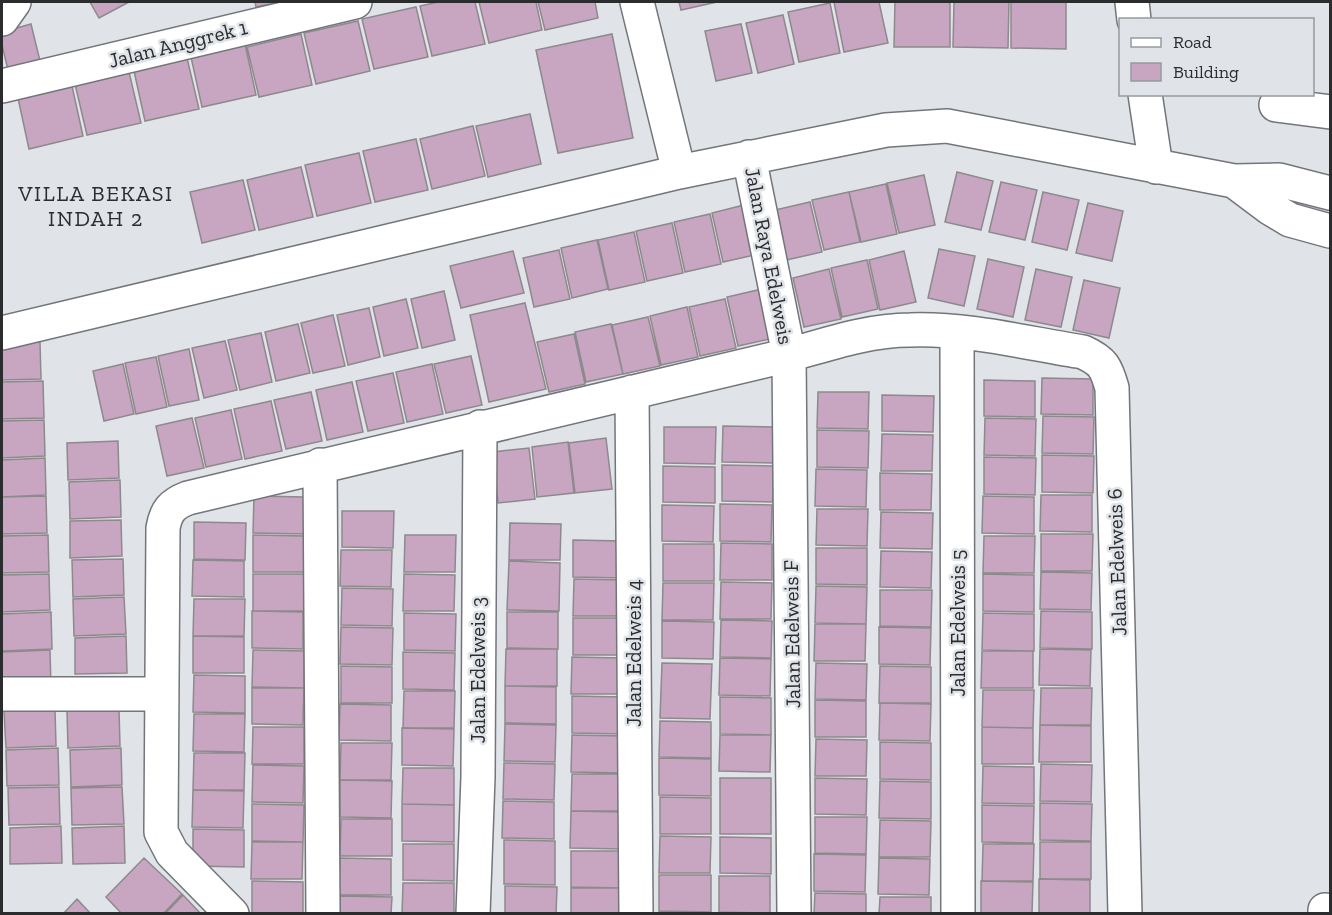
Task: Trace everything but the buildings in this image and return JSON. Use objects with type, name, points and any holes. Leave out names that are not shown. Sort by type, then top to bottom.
[{"type":"street","points":[[2,18],[14,2]]},
{"type":"street","name":"Jalan Anggrek 1","points":[[2,86],[235,15],[355,2]]},
{"type":"street","points":[[637,2],[679,172]]},
{"type":"street","points":[[1132,2],[1134,18]]},
{"type":"street","points":[[1145,96],[1156,167]]},
{"type":"street","points":[[1276,105],[1330,112]]},
{"type":"street","points":[[2,333],[679,172],[886,130],[947,126],[1234,181],[1279,180],[1330,194]]},
{"type":"street","name":"Jalan Raya Edelweis","points":[[749,157],[789,355]]},
{"type":"street","points":[[1234,181],[1290,220],[1330,231]]},
{"type":"street","name":"Jalan Edelweis 6","points":[[232,914],[172,853],[161,832],[163,528],[165,516],[177,502],[320,465],[861,336],[909,330],[957,332],[1083,352],[1097,358],[1109,376],[1112,388],[1125,914]]},
{"type":"street","name":"Jalan Edelweis 5","points":[[957,332],[958,914]]},
{"type":"street","name":"Jalan Edelweis F","points":[[789,355],[794,914]]},
{"type":"street","name":"Jalan Edelweis 4","points":[[632,392],[636,914]]},
{"type":"street","name":"Jalan Edelweis 3","points":[[473,914],[478,777],[480,427]]},
{"type":"street","points":[[320,465],[323,914]]},
{"type":"street","points":[[2,694],[161,694]]},
{"type":"district","name":"VILLA BEKASI INDAH 2","points":[[96,206]]}]
